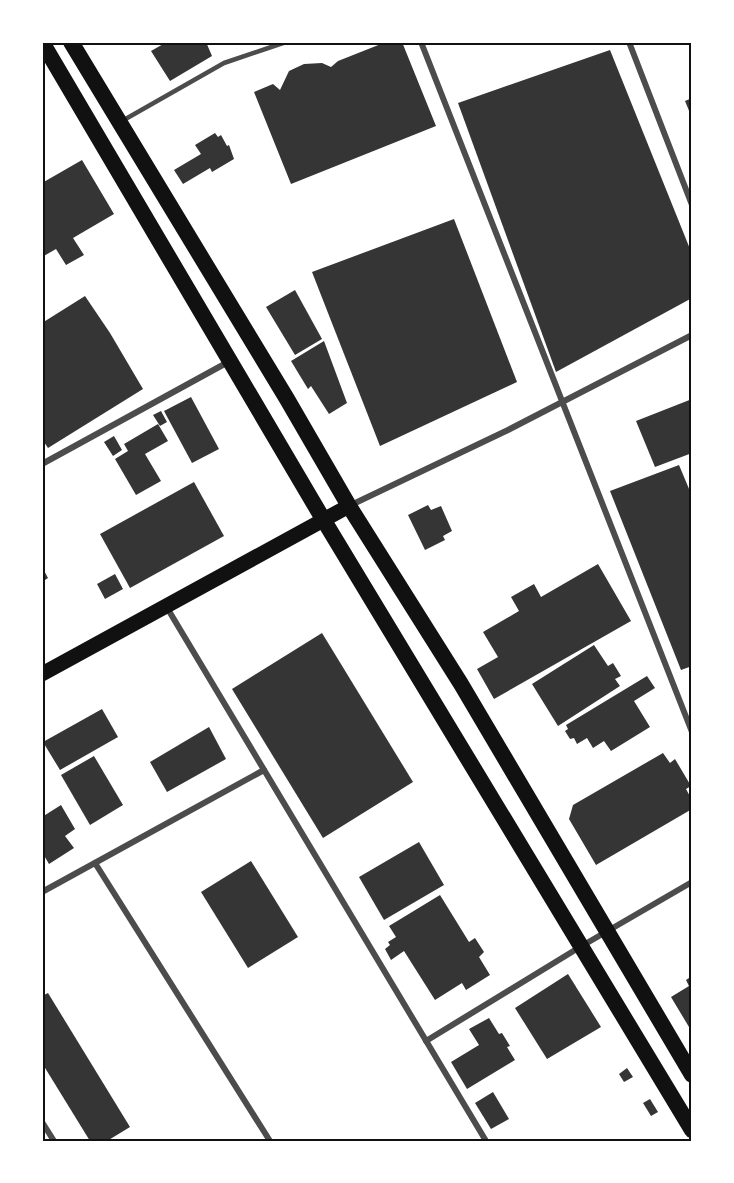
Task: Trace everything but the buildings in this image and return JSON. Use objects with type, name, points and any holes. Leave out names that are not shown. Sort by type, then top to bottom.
[{"type":"highway","points":[[42,42],[323,519],[692,1130]]},
{"type":"highway","points":[[71,42],[281,389],[349,506],[460,684],[692,1075]]},
{"type":"main road","points":[[42,674],[349,506]]},
{"type":"street","points":[[421,42],[692,732]]},
{"type":"street","points":[[629,42],[692,206]]},
{"type":"street","points":[[349,506],[508,430],[692,335]]},
{"type":"street","points":[[42,464],[230,360]]},
{"type":"street","points":[[166,606],[486,1141]]},
{"type":"street","points":[[42,892],[264,770]]},
{"type":"street","points":[[95,863],[270,1141]]},
{"type":"street","points":[[426,1041],[692,882]]},
{"type":"street","points":[[42,1122],[54,1141]]},
{"type":"lane","points":[[119,123],[224,63],[286,42]]}]
